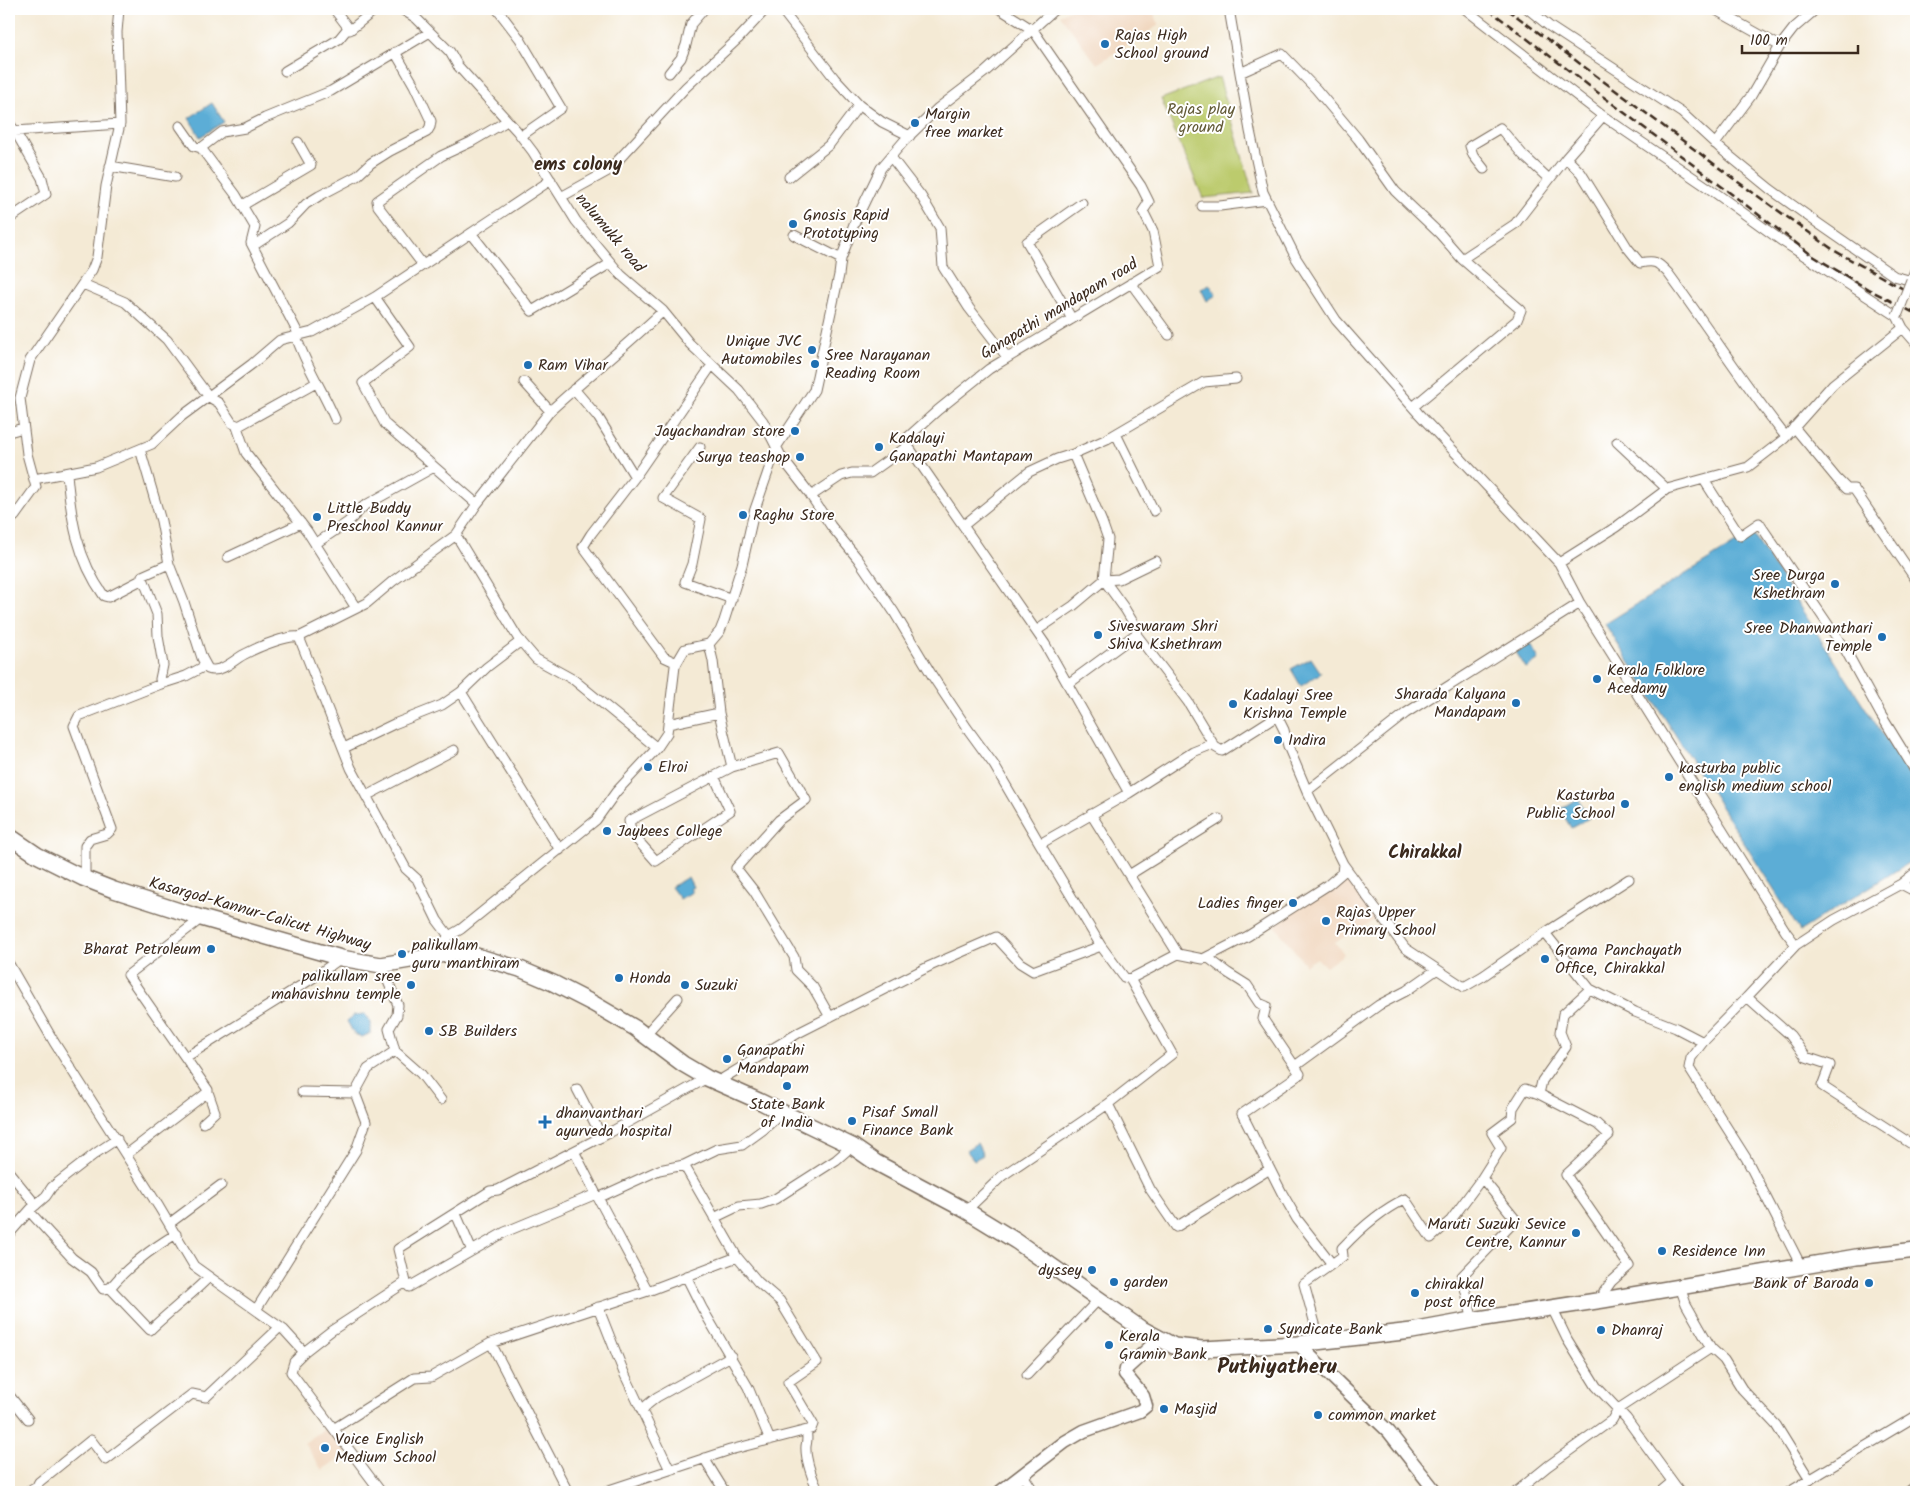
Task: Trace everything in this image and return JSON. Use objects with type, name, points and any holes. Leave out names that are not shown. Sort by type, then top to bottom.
[{"type":"highway","name":"Kasargod-Kannur-Calicut Highway","points":[[11,842],[83,878],[202,918],[341,958],[381,964],[451,954],[470,954],[520,969],[594,1004],[645,1035],[683,1064],[712,1080],[855,1147],[882,1166],[969,1208],[990,1215],[1132,1311],[1162,1339],[1180,1342],[1240,1342],[1412,1331],[1471,1316],[1686,1281],[1800,1263],[1916,1250]]},
{"type":"highway","name":"Kasargod-Kannur-Calicut Highway","points":[[969,1208],[1140,1328],[1174,1346],[1202,1349],[1298,1344],[1319,1338]]},
{"type":"highway","name":"Kasargod-Kannur-Calicut Highway","points":[[1471,1316],[1552,1308],[1603,1296],[1680,1287],[1916,1241]]},
{"type":"main road","points":[[1000,1492],[1066,1442],[1084,1431],[1140,1411],[1146,1406],[1143,1396],[1126,1374],[1126,1369],[1162,1339]]},
{"type":"main road","points":[[1298,1344],[1389,1432],[1436,1492]]},
{"type":"street","points":[[9,521],[15,516],[36,487],[27,454],[20,398],[30,360],[83,284],[92,270],[97,257],[106,186],[120,124],[117,32],[119,9]]},
{"type":"street","points":[[334,9],[348,28]]},
{"type":"street","points":[[348,28],[350,30],[376,9]]},
{"type":"street","name":"nalumukk road","points":[[401,9],[416,18],[450,52],[458,66],[508,121],[550,180],[576,221],[610,263],[621,275],[663,311],[690,344],[739,390],[763,421],[782,458],[831,526],[858,559],[894,612],[933,677],[994,765],[1101,946],[1124,977],[1130,979],[1172,1054],[1108,1104]]},
{"type":"street","points":[[497,9],[520,39],[561,108],[520,136]]},
{"type":"street","points":[[669,73],[681,58],[691,24],[704,9]]},
{"type":"street","points":[[561,197],[608,171],[686,87],[739,38],[766,9]]},
{"type":"street","points":[[781,9],[835,79],[859,105],[882,122],[910,136]]},
{"type":"street","points":[[1000,9],[1033,30]]},
{"type":"street","points":[[432,957],[449,936],[596,820],[616,792],[657,748],[667,733],[677,663],[685,649],[710,644],[720,631],[732,600],[742,565],[754,512],[777,446],[814,390],[841,259],[854,224],[881,168],[938,108],[985,72],[1055,9]]},
{"type":"street","points":[[1229,9],[1250,131],[1263,192],[1296,258],[1336,320],[1413,407],[1559,563],[1580,604],[1796,945]]},
{"type":"street","points":[[1464,9],[1603,116],[1782,241],[1897,316],[1903,328],[1916,343]]},
{"type":"street","points":[[1528,9],[1549,26],[1682,113],[1715,144],[1770,189],[1894,276],[1914,281]]},
{"type":"street","points":[[1714,9],[1780,46]]},
{"type":"street","points":[[1715,144],[1751,96],[1780,46],[1794,28],[1816,9]]},
{"type":"street","points":[[285,71],[339,39],[348,28]]},
{"type":"street","name":"Ganapathi mandapam road","points":[[908,446],[908,437],[989,368],[1160,266],[1153,231],[1143,211],[1149,202],[1141,186],[1033,30]]},
{"type":"street","points":[[201,148],[222,132],[245,128],[331,91],[430,32]]},
{"type":"street","points":[[253,246],[288,222],[306,204],[357,176],[371,163],[390,151],[427,132],[431,121],[429,115],[395,52]]},
{"type":"street","points":[[1240,73],[1282,54],[1316,89],[1358,139],[1395,191],[1440,234],[1462,259],[1520,310],[1517,320],[1413,407]]},
{"type":"street","points":[[789,177],[829,145],[859,105]]},
{"type":"street","points":[[1462,259],[1515,224],[1566,158],[1603,116]]},
{"type":"street","points":[[423,265],[378,206],[377,201],[441,156],[508,121]]},
{"type":"street","points":[[9,123],[42,178],[46,194],[9,219]]},
{"type":"street","points":[[15,131],[120,124]]},
{"type":"street","points":[[180,126],[194,146],[201,148],[243,206],[255,227],[251,243],[298,335],[307,365],[336,419]]},
{"type":"street","points":[[1484,169],[1470,146],[1500,128],[1523,155],[1549,179]]},
{"type":"street","points":[[243,206],[312,165],[298,142]]},
{"type":"street","points":[[891,157],[917,190],[940,228],[943,267],[969,308],[1007,357]]},
{"type":"street","points":[[1566,158],[1581,173],[1627,247],[1640,263],[1652,260],[1659,263],[1668,273],[1727,354],[1759,403],[1786,437]]},
{"type":"street","points":[[110,166],[175,177]]},
{"type":"street","points":[[34,480],[96,467],[152,444],[182,416],[209,397],[280,340],[312,332],[375,297],[550,180]]},
{"type":"street","points":[[1202,206],[1220,206],[1267,200]]},
{"type":"street","points":[[1072,319],[1027,242],[1082,203]]},
{"type":"street","points":[[471,233],[532,311],[610,263]]},
{"type":"street","points":[[794,235],[841,259]]},
{"type":"street","points":[[1897,316],[1914,281],[1916,268]]},
{"type":"street","points":[[1131,283],[1169,335]]},
{"type":"street","points":[[83,284],[125,302],[167,340],[209,397],[219,403],[232,423],[239,426]]},
{"type":"street","points":[[375,297],[410,347],[363,383],[385,424],[477,504]]},
{"type":"street","points":[[140,449],[160,521],[169,564],[205,666],[215,670],[228,665],[247,652],[289,637],[299,637],[367,602],[456,536],[477,504],[550,411],[631,342],[663,311]]},
{"type":"street","points":[[1559,563],[1616,527],[1667,488],[1704,480],[1748,467],[1786,437],[1834,384],[1903,328]]},
{"type":"street","points":[[677,663],[664,657],[583,547],[635,477],[712,365]]},
{"type":"street","points":[[964,525],[1029,472],[1116,434],[1204,382],[1236,379]]},
{"type":"street","points":[[316,382],[236,427],[246,453],[301,523],[356,608]]},
{"type":"street","points":[[524,382],[550,411]]},
{"type":"street","points":[[574,389],[598,417],[635,477]]},
{"type":"street","points":[[1794,427],[1837,479],[1847,489],[1854,489],[1916,580]]},
{"type":"street","points":[[9,432],[23,428]]},
{"type":"street","points":[[1116,434],[1154,511]]},
{"type":"street","points":[[1617,442],[1667,488]]},
{"type":"street","points":[[700,446],[662,498],[701,519],[692,564],[685,582],[732,600]]},
{"type":"street","points":[[811,496],[841,476],[870,472],[908,446],[1036,631],[1068,684],[1128,793]]},
{"type":"street","points":[[1068,684],[1136,634],[1137,628],[1104,580],[1108,539],[1073,454]]},
{"type":"street","points":[[315,544],[343,526],[364,506],[434,467]]},
{"type":"street","points":[[67,474],[71,516],[81,554],[104,596],[108,597],[142,579],[142,576],[169,564]]},
{"type":"street","points":[[1704,480],[1740,536],[1759,523],[1846,651],[1881,715],[1916,772]]},
{"type":"street","points":[[228,557],[301,523]]},
{"type":"street","points":[[456,536],[521,642],[536,659],[574,680],[657,748]]},
{"type":"street","points":[[1036,631],[1073,606],[1104,580],[1119,579],[1156,561]]},
{"type":"street","points":[[142,579],[157,614],[158,636],[163,665],[160,679],[161,684]]},
{"type":"street","points":[[1307,791],[1406,713],[1580,604]]},
{"type":"street","points":[[1136,634],[1188,702],[1213,744],[1222,751],[1277,716],[1307,791],[1343,864],[1405,948],[1464,987],[1484,976],[1545,933],[1629,879]]},
{"type":"street","points":[[299,637],[351,768],[406,869],[417,879],[437,920],[449,936]]},
{"type":"street","points":[[344,748],[394,724],[442,705],[521,642]]},
{"type":"street","points":[[710,644],[719,713],[732,767]]},
{"type":"street","points":[[83,878],[85,875],[85,846],[90,840],[107,834],[112,829],[74,726],[79,716],[186,676],[205,666]]},
{"type":"street","points":[[460,692],[560,850]]},
{"type":"street","points":[[668,724],[719,713]]},
{"type":"street","points":[[1040,844],[1128,793],[1193,752],[1213,744]]},
{"type":"street","points":[[366,796],[454,750]]},
{"type":"street","points":[[714,776],[730,811],[656,861],[632,834],[629,822],[714,776],[732,767],[779,753],[806,800],[779,820],[736,868],[754,891],[794,957],[796,970],[813,987],[830,1017]]},
{"type":"street","points":[[1092,814],[1178,954]]},
{"type":"street","points":[[1129,875],[1220,819]]},
{"type":"street","points":[[1130,979],[1178,954],[1203,959],[1248,936],[1328,885],[1342,873],[1343,864]]},
{"type":"street","points":[[1800,1263],[1746,1158],[1689,1068],[1691,1058],[1703,1042],[1796,945],[1834,920],[1901,884],[1916,872]]},
{"type":"street","points":[[1901,884],[1916,892]]},
{"type":"street","points":[[202,918],[128,975],[186,1057],[208,1092],[215,1112],[202,1123]]},
{"type":"street","points":[[1545,933],[1590,989],[1635,1012],[1676,1028],[1703,1042]]},
{"type":"street","points":[[783,1112],[742,1145],[717,1149],[684,1166],[659,1170],[505,1232],[408,1287],[398,1249],[490,1191],[498,1190],[602,1137],[800,1032],[930,966],[996,936],[1020,963],[1033,971],[1101,946]]},
{"type":"street","points":[[1208,957],[1228,974],[1247,985],[1258,1003],[1266,1006],[1263,1019],[1300,1074],[1242,1114],[1297,1219],[1332,1264]]},
{"type":"street","points":[[186,1057],[313,978],[341,958]]},
{"type":"street","points":[[9,964],[54,1042],[127,1154],[194,1266],[280,1327],[304,1352]]},
{"type":"street","points":[[381,964],[398,1005],[397,1015],[390,1029],[395,1051],[420,1074],[441,1100]]},
{"type":"street","points":[[1295,1066],[1379,1005],[1436,970]]},
{"type":"street","points":[[1538,1094],[1542,1082],[1566,1047],[1560,1032],[1563,1014],[1590,989]]},
{"type":"street","points":[[1747,997],[1790,1035],[1806,1057],[1830,1065],[1822,1086],[1916,1147]]},
{"type":"street","points":[[645,1035],[678,998]]},
{"type":"street","points":[[256,1310],[356,1150],[366,1122],[355,1093],[368,1069],[395,1051]]},
{"type":"street","points":[[577,1089],[602,1137]]},
{"type":"street","points":[[1319,1338],[1304,1284],[1343,1256],[1342,1248],[1359,1230],[1394,1204],[1405,1199],[1431,1238],[1451,1220],[1482,1178],[1501,1148],[1492,1133],[1512,1118],[1513,1108],[1526,1089],[1597,1124],[1608,1135],[1566,1175],[1629,1266],[1611,1282],[1603,1296]]},
{"type":"street","points":[[127,1154],[208,1092]]},
{"type":"street","points":[[302,1092],[355,1093]]},
{"type":"street","points":[[969,1208],[1002,1176],[1108,1104],[1150,1188],[1176,1227],[1270,1169]]},
{"type":"street","points":[[9,1234],[32,1208],[46,1196],[52,1187],[117,1139]]},
{"type":"street","points":[[714,1218],[739,1206],[761,1204],[775,1199],[855,1147]]},
{"type":"street","points":[[574,1151],[648,1291]]},
{"type":"street","points":[[603,1492],[730,1450],[806,1431],[811,1429],[813,1424],[788,1382],[817,1362],[780,1301],[758,1282],[737,1257],[684,1166]]},
{"type":"street","points":[[9,1172],[32,1208],[72,1258],[91,1272],[103,1289],[110,1288],[128,1269],[153,1248],[176,1234]]},
{"type":"street","points":[[1471,1316],[1462,1276],[1516,1220],[1482,1178]]},
{"type":"street","points":[[170,1223],[221,1185]]},
{"type":"street","points":[[456,1214],[472,1251]]},
{"type":"street","points":[[335,1428],[414,1378],[431,1377],[492,1343],[648,1291],[737,1257]]},
{"type":"street","points":[[686,1276],[702,1308],[748,1387],[770,1440]]},
{"type":"street","points":[[110,1288],[150,1330],[209,1277]]},
{"type":"street","points":[[381,1492],[335,1428],[291,1372],[294,1362],[304,1352],[331,1331],[406,1282]]},
{"type":"street","points":[[1680,1287],[1686,1304],[1711,1348],[1724,1360],[1742,1389],[1776,1424],[1810,1480]]},
{"type":"street","points":[[1027,1375],[1099,1299]]},
{"type":"street","points":[[598,1308],[624,1373],[670,1470]]},
{"type":"street","points":[[1552,1308],[1567,1339],[1596,1386],[1642,1438],[1680,1492]]},
{"type":"street","points":[[26,1492],[38,1489],[39,1482],[91,1440],[106,1460],[192,1394],[206,1397],[280,1327]]},
{"type":"street","points":[[492,1343],[568,1492]]},
{"type":"street","points":[[1516,1492],[1548,1466],[1612,1420],[1618,1409],[1711,1348]]},
{"type":"street","points":[[643,1411],[657,1397],[731,1356]]},
{"type":"street","points":[[9,1395],[28,1420]]},
{"type":"street","points":[[1789,1492],[1916,1416]]},
{"type":"street","points":[[806,1431],[809,1468],[816,1491]]},
{"type":"street","points":[[704,1458],[725,1492]]},
{"type":"street","points":[[1023,1475],[1034,1492]]},
{"type":"street","points":[[1660,1492],[1672,1482]]},
{"type":"street","points":[[1908,1492],[1916,1486]]},
{"type":"shaded area","name":"Rajas High School ground","points":[[1071,9],[1152,9],[1159,25],[1097,64],[1060,15]]},
{"type":"shaded area","name":"Rajas Upper Primary School","points":[[1346,876],[1379,918],[1335,942],[1344,954],[1326,967],[1317,958],[1306,965],[1274,925]]},
{"type":"shaded area","name":"Voice English Medium School","points":[[329,1426],[347,1453],[322,1470],[304,1443]]},
{"type":"green space","name":"Rajas play ground","points":[[1219,77],[1253,193],[1203,198],[1161,99]]},
{"type":"water","points":[[212,103],[224,122],[200,137],[189,118]]},
{"type":"water","points":[[1210,285],[1216,295],[1207,301],[1201,289]]},
{"type":"water","points":[[1752,533],[1916,786],[1916,858],[1800,931],[1605,624]]},
{"type":"water","points":[[1530,644],[1539,659],[1526,668],[1516,652]]},
{"type":"water","points":[[1311,658],[1321,673],[1301,686],[1291,669]]},
{"type":"water","points":[[1578,798],[1589,818],[1571,828],[1560,809]]},
{"type":"water","points":[[688,877],[693,887],[690,889],[692,892],[680,899],[671,887]]},
{"type":"water","points":[[365,1014],[371,1023],[371,1033],[362,1037],[354,1034],[347,1021],[354,1015]]},
{"type":"water","points":[[977,1143],[983,1155],[974,1160],[966,1150]]},
{"type":"railway","points":[[1488,9],[1813,256],[1868,289],[1916,314]]},
{"type":"railway","points":[[1507,9],[1738,182],[1835,251],[1916,296]]},
{"type":"place","name":"Rajas High School ground","points":[[1105,44]]},
{"type":"place","name":"Margin free market","points":[[915,123]]},
{"type":"place","name":"Gnosis Rapid Prototyping","points":[[793,224]]},
{"type":"place","name":"Unique JVC Automobiles","points":[[812,350]]},
{"type":"place","name":"Sree Narayanan Reading Room","points":[[815,364]]},
{"type":"place","name":"Ram Vihar","points":[[528,365]]},
{"type":"place","name":"Jayachandran store","points":[[795,431]]},
{"type":"place","name":"Kadalayi Ganapathi Mantapam","points":[[879,447]]},
{"type":"place","name":"Surya teashop","points":[[800,457]]},
{"type":"place","name":"Raghu Store","points":[[743,515]]},
{"type":"place","name":"Little Buddy Preschool Kannur","points":[[317,517]]},
{"type":"place","name":"Sree Durga Kshethram","points":[[1835,584]]},
{"type":"place","name":"Siveswaram Shri Shiva Kshethram","points":[[1098,635]]},
{"type":"place","name":"Sree Dhanwanthari Temple","points":[[1882,637]]},
{"type":"place","name":"Kerala Folklore Acedamy","points":[[1597,679]]},
{"type":"place","name":"Sharada Kalyana Mandapam","points":[[1516,703]]},
{"type":"place","name":"Kadalayi Sree Krishna Temple","points":[[1233,704]]},
{"type":"place","name":"Indira","points":[[1278,740]]},
{"type":"place","name":"Elroi","points":[[648,767]]},
{"type":"place","name":"kasturba public english medium school","points":[[1669,777]]},
{"type":"place","name":"Kasturba Public School","points":[[1625,804]]},
{"type":"place","name":"Jaybees College","points":[[607,831]]},
{"type":"place","name":"Ladies finger","points":[[1293,903]]},
{"type":"place","name":"Rajas Upper Primary School","points":[[1326,921]]},
{"type":"place","name":"Bharat Petroleum","points":[[211,949]]},
{"type":"place","name":"palikullam guru manthiram","points":[[402,954]]},
{"type":"place","name":"Grama Panchayath Office, Chirakkal","points":[[1545,959]]},
{"type":"place","name":"Honda","points":[[619,978]]},
{"type":"place","name":"palikullam sree mahavishnu temple","points":[[411,985]]},
{"type":"place","name":"Suzuki","points":[[685,985]]},
{"type":"place","name":"SB Builders","points":[[429,1031]]},
{"type":"place","name":"Ganapathi Mandapam","points":[[727,1059]]},
{"type":"place","name":"State Bank of India","points":[[787,1086]]},
{"type":"place","name":"Pisaf Small Finance Bank","points":[[852,1121]]},
{"type":"place","name":"dhanvanthari ayurveda hospital","points":[[545,1122]]},
{"type":"place","name":"Maruti Suzuki Sevice Centre, Kannur","points":[[1576,1233]]},
{"type":"place","name":"Residence Inn","points":[[1662,1251]]},
{"type":"place","name":"dyssey","points":[[1092,1270]]},
{"type":"place","name":"garden","points":[[1114,1282]]},
{"type":"place","name":"Bank of Baroda","points":[[1869,1283]]},
{"type":"place","name":"chirakkal post office","points":[[1415,1293]]},
{"type":"place","name":"Syndicate Bank","points":[[1268,1329]]},
{"type":"place","name":"Dhanraj","points":[[1601,1330]]},
{"type":"place","name":"Kerala Gramin Bank","points":[[1109,1345]]},
{"type":"place","name":"Masjid","points":[[1164,1409]]},
{"type":"place","name":"common market","points":[[1318,1415]]},
{"type":"place","name":"Voice English Medium School","points":[[325,1448]]},
{"type":"district","name":"ems colony","points":[[578,165]]},
{"type":"district","name":"Chirakkal","points":[[1425,853]]},
{"type":"district","name":"Puthiyatheru","points":[[1277,1367]]}]
